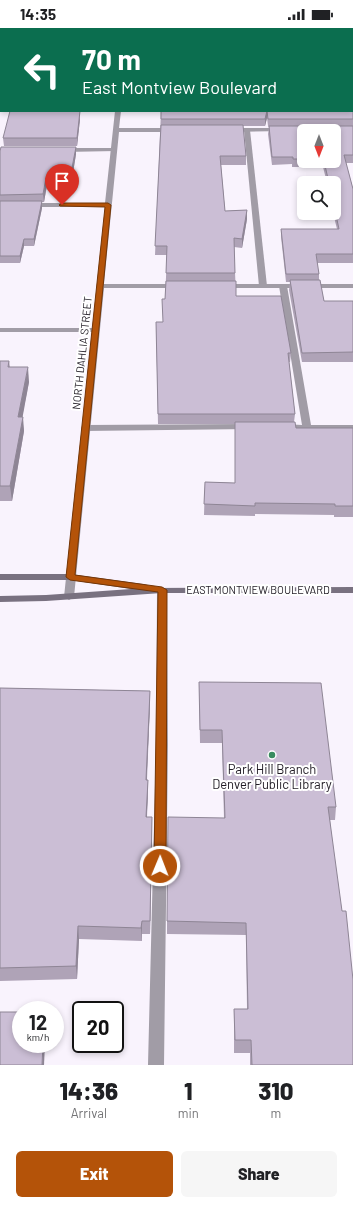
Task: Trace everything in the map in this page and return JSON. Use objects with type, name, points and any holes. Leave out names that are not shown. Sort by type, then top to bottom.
[{"type":"street","name":"NORTH DAHLIA STREET","points":[[69,597],[118,112]]},
{"type":"street","points":[[117,130],[178,130]]},
{"type":"street","points":[[224,130],[285,130]]},
{"type":"street","points":[[247,130],[263,286]]},
{"type":"street","points":[[61,150],[114,150]]},
{"type":"street","points":[[23,205],[108,205]]},
{"type":"street","points":[[101,286],[186,286]]},
{"type":"street","points":[[216,286],[353,286]]},
{"type":"street","points":[[284,286],[307,427]]},
{"type":"street","points":[[0,330],[96,330]]},
{"type":"street","points":[[86,428],[260,427]]},
{"type":"street","points":[[276,427],[353,428]]},
{"type":"street","name":"EAST MONTVIEW BOULEVARD","points":[[0,577],[70,577],[162,590]]},
{"type":"street","points":[[156,1065],[162,745],[162,590]]},
{"type":"street","name":"EAST MONTVIEW BOULEVARD","points":[[0,599],[69,597],[162,590],[353,590]]},
{"type":"building","points":[[10,112],[80,112],[77,138],[3,138]]},
{"type":"building","points":[[161,112],[267,112],[265,119],[161,119]]},
{"type":"building","points":[[267,112],[353,112],[353,119],[268,119]]},
{"type":"building","points":[[161,125],[243,125],[246,156],[220,156],[225,211],[247,210],[242,239],[234,238],[235,273],[166,273],[167,246],[155,246]]},
{"type":"building","points":[[269,126],[297,126],[297,159],[293,159],[293,157],[272,157]]},
{"type":"building","points":[[341,126],[353,126],[353,155],[344,155],[353,189],[353,254],[316,254],[319,274],[286,274],[281,229],[339,229],[337,220],[341,220],[341,176],[327,176],[326,168],[341,168]]},
{"type":"building","points":[[1,147],[76,147],[70,178],[46,178],[43,194],[0,195]]},
{"type":"building","points":[[0,201],[42,201],[34,239],[24,239],[20,256],[0,256]]},
{"type":"building","points":[[290,280],[320,280],[324,301],[353,301],[353,352],[302,353]]},
{"type":"building","points":[[166,281],[236,281],[236,296],[281,296],[291,353],[288,353],[295,414],[158,414],[156,322],[163,322],[162,299],[165,299]]},
{"type":"building","points":[[0,361],[9,361],[8,367],[28,367],[18,417],[23,417],[10,486],[0,486]]},
{"type":"building","points":[[235,422],[295,422],[296,428],[353,428],[353,506],[335,506],[335,504],[255,503],[255,506],[204,504],[205,482],[235,483]]},
{"type":"building","points":[[199,682],[321,683],[336,807],[328,807],[342,911],[346,911],[353,980],[353,1065],[252,1065],[251,1040],[235,1040],[234,1009],[248,1009],[246,923],[167,921],[168,817],[225,818],[222,730],[200,730]]},
{"type":"building","points":[[0,688],[150,691],[146,817],[152,817],[150,921],[142,921],[141,928],[78,926],[76,966],[0,968]]},
{"type":"building","points":[[0,1012],[12,1012],[12,1053],[43,1053],[42,1065],[0,1065]]},
{"type":"place","name":"Park Hill Branch Denver Public Library","points":[[272,755]]},
{"type":"route","points":[[62,205],[108,205],[101,286],[70,577],[162,590],[160,866]]}]
